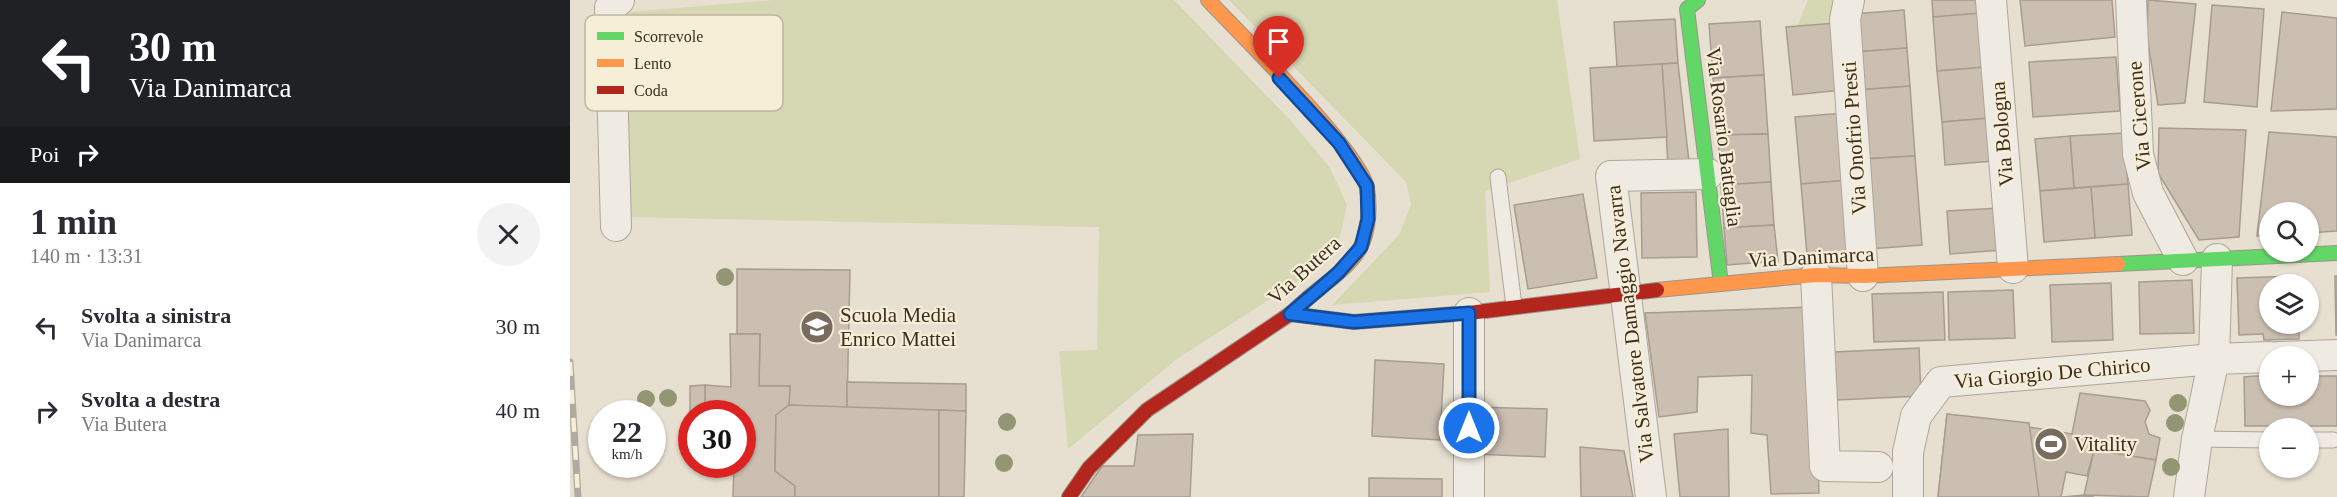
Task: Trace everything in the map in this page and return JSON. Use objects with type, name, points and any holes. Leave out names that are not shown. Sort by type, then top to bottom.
[{"type":"street","points":[[610,15],[610,8],[619,0]]},
{"type":"street","name":"Via Butera","points":[[1069,497],[1089,468],[1147,410],[1290,314],[1338,273],[1361,247],[1368,219],[1367,186],[1351,158],[1327,128],[1208,0]]},
{"type":"street","name":"Via Rosario Battaglia","points":[[1698,0],[1687,9],[1721,284]]},
{"type":"street","name":"Via Onofrio Presti","points":[[1849,0],[1845,19],[1863,276]]},
{"type":"street","name":"Via Bologna","points":[[1991,0],[2013,268]]},
{"type":"street","name":"Via Cicerone","points":[[2131,0],[2138,154],[2148,193],[2183,260]]},
{"type":"street","points":[[613,111],[616,226]]},
{"type":"street","name":"Via Salvatore Damaggio Navarra","points":[[1651,497],[1611,176],[1708,174]]},
{"type":"street","name":"Via Danimarca","points":[[1290,314],[1354,322],[1469,313],[1624,293],[1816,275],[1863,276],[2337,253]]},
{"type":"street","points":[[2188,497],[2214,359],[2217,259]]},
{"type":"street","points":[[1816,275],[1825,466],[1878,467]]},
{"type":"street","points":[[1469,313],[1469,497]]},
{"type":"street","points":[[2319,356],[2337,355]]},
{"type":"street","name":"Via Giorgio De Chirico","points":[[1908,497],[1908,452],[1916,416],[1941,382],[2214,359],[2259,357]]},
{"type":"lane","points":[[1498,177],[1514,306]]},
{"type":"lane","points":[[2197,440],[2259,440]]},
{"type":"lane","points":[[2319,440],[2333,440]]},
{"type":"green space","points":[[774,0],[1174,0],[1292,122],[1330,168],[1347,205],[1340,237],[1298,281],[1177,359],[1068,449],[1059,351],[1097,350],[1099,227],[626,217],[623,111],[783,111],[783,15],[627,15],[630,12]]},
{"type":"green space","points":[[1229,0],[1557,0],[1580,159],[1485,191],[1490,292],[1332,305],[1399,235],[1411,205],[1406,182]]},
{"type":"green space","points":[[1808,0],[1841,0],[1836,23],[1797,26]]},
{"type":"building","points":[[1932,0],[1981,0],[1982,13],[1933,17]]},
{"type":"building","points":[[2020,0],[2112,0],[2115,37],[2025,46]]},
{"type":"building","points":[[2148,0],[2196,4],[2185,103],[2158,105],[2147,36]]},
{"type":"building","points":[[2212,5],[2264,9],[2257,107],[2204,102]]},
{"type":"building","points":[[1904,10],[1907,48],[1855,52],[1852,14]]},
{"type":"building","points":[[2282,12],[2337,18],[2337,109],[2271,111]]},
{"type":"building","points":[[1982,13],[1986,67],[1937,71],[1933,17]]},
{"type":"building","points":[[1675,19],[1678,63],[1617,67],[1614,22]]},
{"type":"building","points":[[1760,21],[1764,75],[1713,78],[1709,24]]},
{"type":"building","points":[[1836,23],[1842,90],[1793,95],[1786,27]]},
{"type":"building","points":[[1907,48],[1910,86],[1858,90],[1855,52]]},
{"type":"building","points":[[2116,57],[2120,111],[2033,117],[2029,62]]},
{"type":"building","points":[[1678,63],[1689,162],[1668,166],[1662,64]]},
{"type":"building","points":[[1662,64],[1667,137],[1594,141],[1590,68]]},
{"type":"building","points":[[1986,67],[1990,118],[1942,122],[1937,71]]},
{"type":"building","points":[[1764,75],[1768,134],[1718,135],[1713,78]]},
{"type":"building","points":[[1910,86],[1915,156],[1863,159],[1858,90]]},
{"type":"building","points":[[1844,113],[1850,180],[1801,184],[1795,117]]},
{"type":"building","points":[[1990,118],[1994,161],[1945,165],[1942,122]]},
{"type":"building","points":[[2159,128],[2246,130],[2239,237],[2199,240],[2158,173]]},
{"type":"building","points":[[2269,132],[2337,137],[2337,231],[2319,232],[2319,202],[2261,202]]},
{"type":"building","points":[[2124,133],[2128,184],[2074,188],[2070,136]]},
{"type":"building","points":[[1768,134],[1771,182],[1721,185],[1718,135]]},
{"type":"building","points":[[2070,136],[2074,188],[2040,191],[2035,139]]},
{"type":"building","points":[[1915,156],[1922,245],[1870,249],[1863,159]]},
{"type":"building","points":[[1850,180],[1857,251],[1807,255],[1801,184]]},
{"type":"building","points":[[1771,182],[1774,225],[1724,228],[1721,185]]},
{"type":"building","points":[[2128,184],[2132,235],[2095,238],[2091,187]]},
{"type":"building","points":[[2091,187],[2095,238],[2044,242],[2040,191]]},
{"type":"building","points":[[1696,192],[1697,257],[1642,258],[1641,193]]},
{"type":"building","points":[[1583,194],[1597,278],[1528,289],[1514,205]]},
{"type":"building","points":[[2000,208],[2002,250],[1950,254],[1947,211]]},
{"type":"building","points":[[1774,225],[1778,261],[1727,265],[1724,228]]},
{"type":"building","points":[[737,269],[850,270],[847,409],[789,405],[790,386],[759,386],[760,334],[737,334]]},
{"type":"building","points":[[2335,276],[2337,276],[2337,335],[2336,335]]},
{"type":"building","points":[[2259,277],[2259,334],[2263,334],[2239,335],[2237,278]]},
{"type":"building","points":[[2192,280],[2194,333],[2140,334],[2139,282]]},
{"type":"building","points":[[2111,283],[2113,340],[2052,342],[2050,285]]},
{"type":"building","points":[[2013,290],[2015,338],[1949,340],[1948,292]]},
{"type":"building","points":[[1943,292],[1945,340],[1874,342],[1872,294]]},
{"type":"building","points":[[1812,307],[1819,493],[1771,494],[1767,435],[1751,433],[1752,375],[1698,377],[1697,412],[1659,417],[1645,313]]},
{"type":"building","points":[[730,334],[760,334],[759,386],[790,386],[789,405],[776,415],[775,471],[795,486],[795,497],[733,497],[734,478],[756,478],[756,400],[705,400],[705,385],[731,387]]},
{"type":"building","points":[[2263,334],[2299,334],[2299,339],[2264,340]]},
{"type":"building","points":[[1919,348],[1921,396],[1837,400],[1834,352]]},
{"type":"building","points":[[1375,360],[1444,364],[1440,440],[1372,436]]},
{"type":"building","points":[[2259,376],[2259,406],[2319,406],[2319,376],[2337,376],[2337,426],[2319,426],[2319,418],[2259,418],[2259,426],[2245,426],[2244,377]]},
{"type":"building","points":[[847,382],[966,384],[966,411],[847,409]]},
{"type":"building","points":[[705,385],[705,400],[690,400],[690,386]]},
{"type":"building","name":"Vitality","points":[[2080,393],[2145,401],[2150,410],[2145,422],[2149,434],[2160,438],[2156,460],[2094,450],[2087,476],[2066,472],[2061,497],[1938,497],[1947,414],[2072,434]]},
{"type":"building","points":[[789,405],[939,410],[939,497],[795,497],[795,486],[775,471],[776,415]]},
{"type":"building","points":[[1477,407],[1547,409],[1545,457],[1475,454]]},
{"type":"building","points":[[939,410],[966,411],[964,497],[939,497]]},
{"type":"building","points":[[1947,414],[2029,423],[2039,497],[1938,497]]},
{"type":"building","points":[[1728,429],[1729,497],[1680,497],[1674,434]]},
{"type":"building","points":[[1193,434],[1190,497],[1081,497],[1102,466],[1134,466],[1138,435]]},
{"type":"building","points":[[1580,447],[1624,451],[1633,497],[1581,497]]},
{"type":"building","points":[[2094,450],[2156,460],[2148,497],[2084,495]]},
{"type":"building","points":[[1369,478],[1442,479],[1442,497],[1369,497]]},
{"type":"building","points":[[2084,495],[2094,497],[2062,497]]},
{"type":"railway","points":[[570,362],[578,497]]},
{"type":"traffic: fast","points":[[1698,0],[1687,9],[1721,284]]},
{"type":"traffic: fast","points":[[2118,264],[2337,253]]},
{"type":"traffic: slow","points":[[1208,0],[1322,121],[1344,148],[1367,188],[1368,217],[1366,233],[1361,246],[1345,267],[1309,297]]},
{"type":"traffic: slow","points":[[1657,290],[1816,275],[1863,276],[2118,264]]},
{"type":"traffic: jam","points":[[1290,314],[1354,322],[1469,313],[1657,290]]},
{"type":"traffic: jam","points":[[1069,497],[1089,468],[1147,410],[1290,314],[1309,297]]},
{"type":"place","name":"Scuola Media Enrico Mattei","points":[[817,327]]},
{"type":"place","name":"Vitality","points":[[2051,444]]},
{"type":"route","points":[[1279,78],[1327,128],[1351,158],[1367,186],[1368,219],[1361,247],[1338,273],[1290,314],[1354,322],[1469,313],[1469,428]]}]
